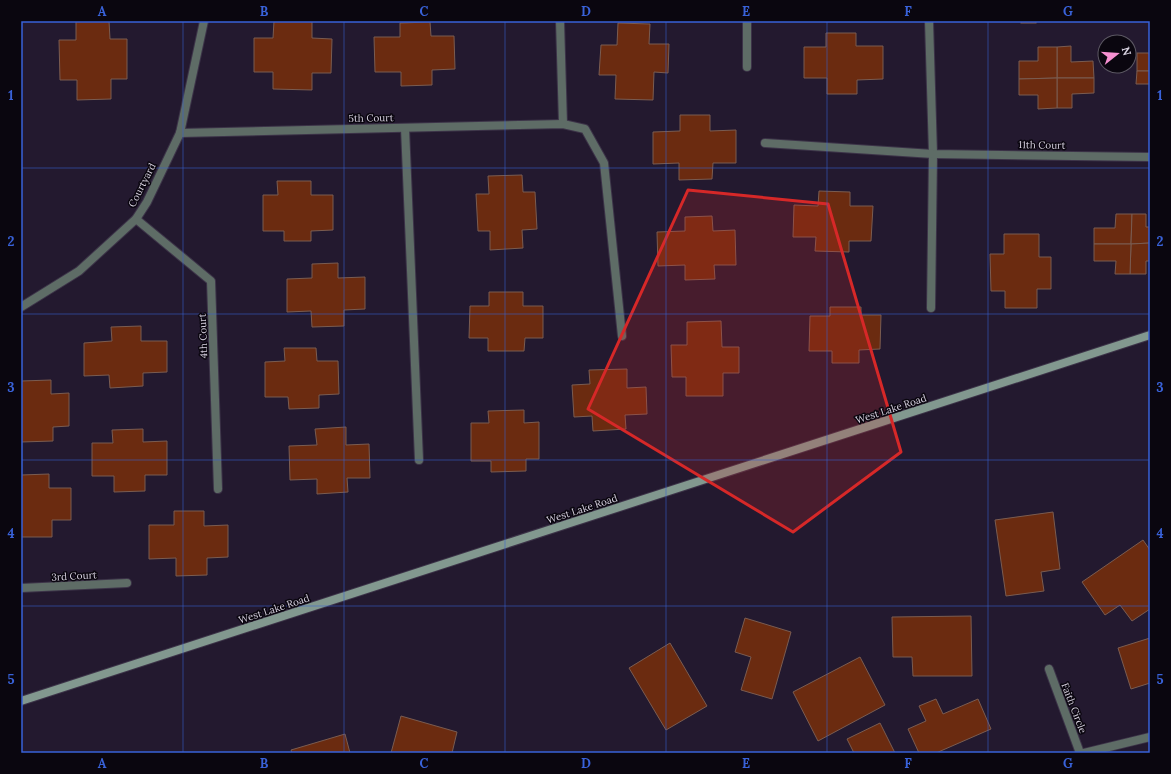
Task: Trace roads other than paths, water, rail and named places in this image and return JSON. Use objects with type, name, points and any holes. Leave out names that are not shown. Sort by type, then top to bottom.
[{"type":"street","name":"Courtyard","points":[[21,307],[79,271],[136,219],[146,202],[180,132],[204,21]]},
{"type":"street","points":[[560,21],[563,124]]},
{"type":"street","points":[[747,21],[747,67]]},
{"type":"street","points":[[929,21],[933,154],[931,308]]},
{"type":"street","name":"5th Court","points":[[180,132],[563,124],[585,129],[604,163],[622,336]]},
{"type":"street","points":[[405,128],[419,460]]},
{"type":"street","name":"11th Court","points":[[765,143],[933,154],[1150,157]]},
{"type":"street","name":"4th Court","points":[[136,219],[212,281],[218,489]]},
{"type":"street","name":"West Lake Road","points":[[21,701],[1150,335]]},
{"type":"street","name":"3rd Court","points":[[21,588],[127,583]]},
{"type":"street","name":"Faith Circle","points":[[1049,669],[1080,753]]},
{"type":"street","points":[[1084,753],[1150,737]]}]
